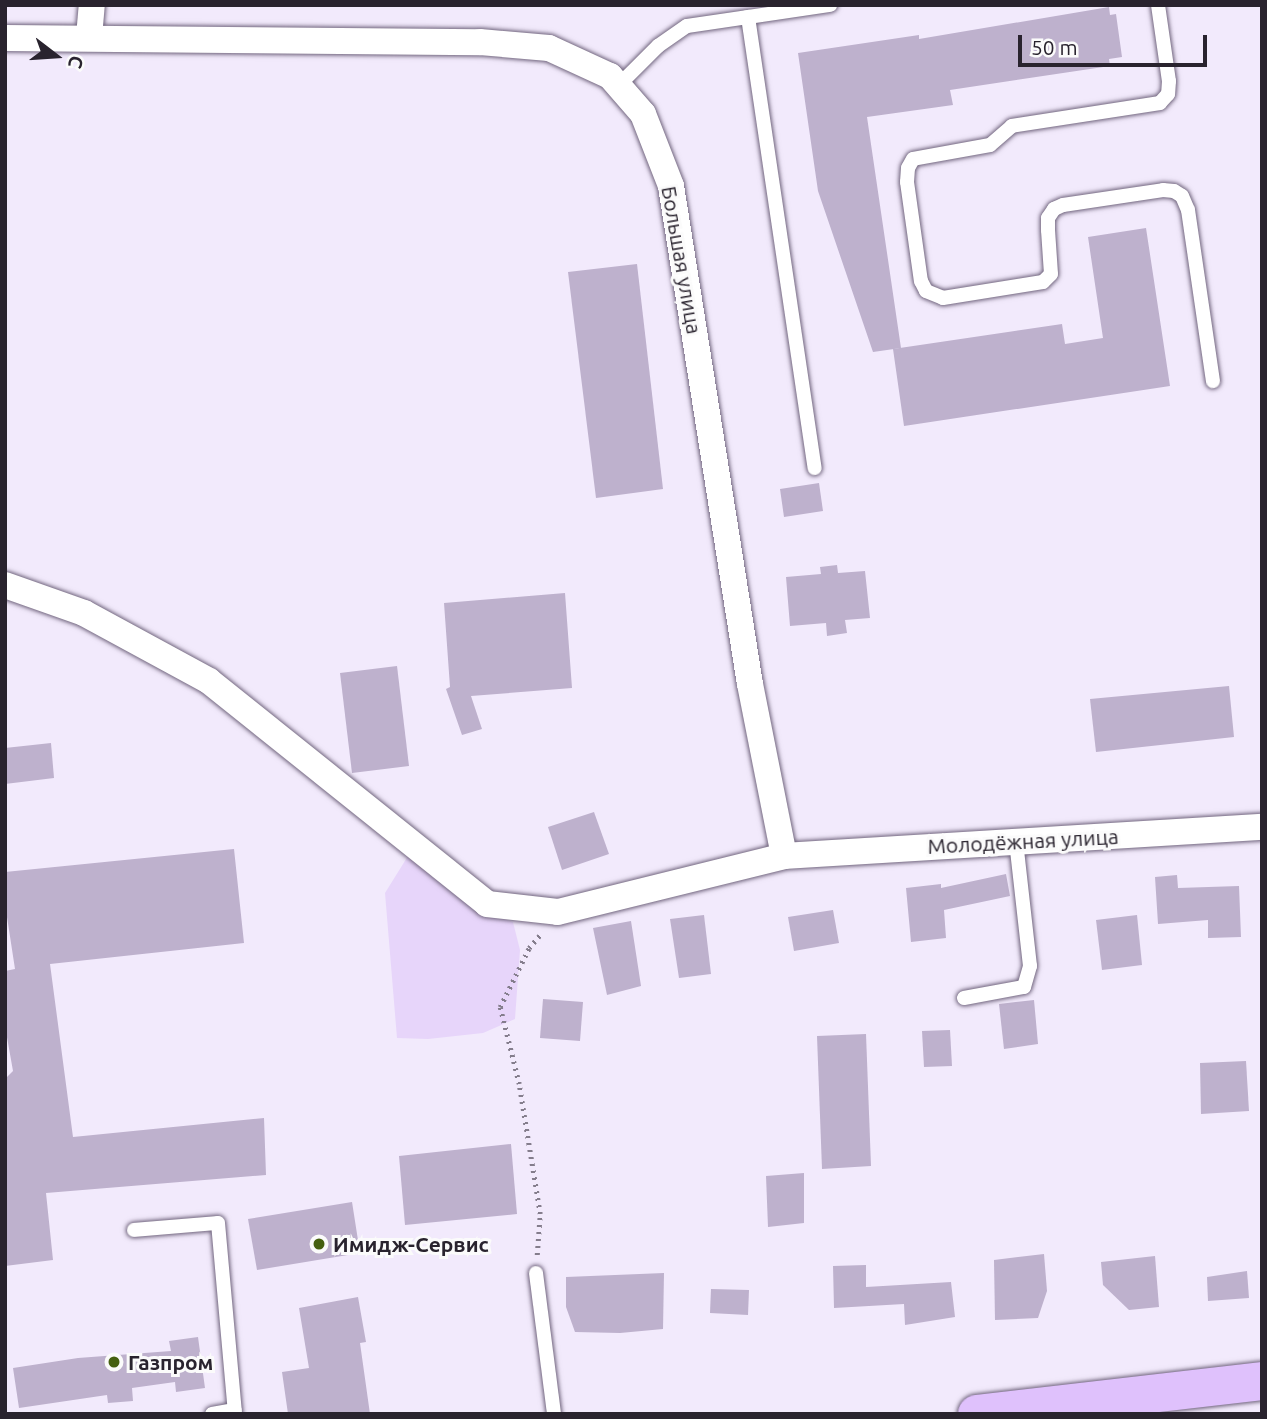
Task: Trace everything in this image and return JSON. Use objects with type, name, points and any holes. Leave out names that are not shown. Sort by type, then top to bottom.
[{"type":"main road","points":[[977,1414],[1262,1381]]},
{"type":"street","points":[[89,37],[92,5]]},
{"type":"street","name":"Большая улица","points":[[5,38],[480,42],[549,48],[610,76],[643,114],[671,186],[750,684],[784,856]]},
{"type":"street","points":[[5,585],[84,613],[209,681],[487,904],[558,912]]},
{"type":"street","name":"Молодёжная улица","points":[[558,912],[784,856],[1262,827]]},
{"type":"lane","points":[[618,86],[658,46],[687,26],[830,5]]},
{"type":"lane","points":[[1158,5],[1169,80],[1168,94],[1160,103],[1012,126],[990,145],[913,159],[908,168],[907,182],[916,244],[922,281],[926,291],[933,296],[943,298],[1033,285],[1043,282],[1051,274],[1048,218],[1054,209],[1088,201],[1163,190],[1174,191],[1182,196],[1188,210],[1213,381]]},
{"type":"lane","points":[[748,17],[815,468]]},
{"type":"lane","points":[[964,998],[1024,987],[1030,966],[1016,842]]},
{"type":"lane","points":[[134,1230],[218,1223],[235,1412],[212,1414]]},
{"type":"lane","points":[[536,1273],[554,1414]]},
{"type":"path","points":[[536,1273],[540,1214],[519,1084],[500,1007],[529,948],[558,912]]},
{"type":"shaded area","points":[[408,856],[481,910],[513,922],[520,950],[515,1019],[483,1033],[428,1039],[397,1038],[385,893]]},
{"type":"building","points":[[1109,7],[1110,15],[1116,14],[1122,57],[1109,59],[1110,66],[950,90],[953,105],[867,117],[901,348],[873,352],[818,191],[798,53],[919,35],[919,39]]},
{"type":"building","points":[[1146,228],[1170,386],[904,426],[893,349],[1062,324],[1065,344],[1103,338],[1088,237]]},
{"type":"building","points":[[637,264],[663,489],[596,498],[568,272]]},
{"type":"building","points":[[819,483],[823,511],[784,517],[780,489]]},
{"type":"building","points":[[837,565],[838,573],[865,571],[870,618],[845,620],[847,633],[827,636],[826,623],[790,626],[786,577],[821,574],[820,567]]},
{"type":"building","points":[[565,593],[572,688],[471,696],[482,729],[462,735],[446,689],[450,687],[444,603]]},
{"type":"building","points":[[397,666],[409,766],[352,773],[340,673]]},
{"type":"building","points":[[1229,686],[1234,737],[1096,752],[1090,699]]},
{"type":"building","points":[[51,743],[54,778],[5,784],[5,748]]},
{"type":"building","points":[[594,812],[609,854],[562,870],[548,827]]},
{"type":"building","points":[[234,849],[244,943],[50,964],[73,1137],[264,1118],[266,1175],[46,1193],[53,1260],[5,1266],[5,1079],[13,1071],[5,1026],[5,971],[15,969],[5,904],[5,872]]},
{"type":"building","points":[[1006,874],[1010,896],[944,910],[946,938],[911,942],[906,888],[941,884],[941,888]]},
{"type":"building","points":[[1177,875],[1178,888],[1239,886],[1241,937],[1208,938],[1208,920],[1158,924],[1155,877]]},
{"type":"building","points":[[833,910],[839,943],[794,951],[788,917]]},
{"type":"building","points":[[704,915],[711,974],[679,978],[670,919]]},
{"type":"building","points":[[1137,915],[1142,965],[1102,970],[1096,920]]},
{"type":"building","points":[[631,921],[641,986],[607,995],[593,928]]},
{"type":"building","points":[[543,999],[583,1002],[580,1041],[540,1038]]},
{"type":"building","points":[[1034,1000],[1038,1044],[1004,1049],[999,1004]]},
{"type":"building","points":[[950,1030],[952,1066],[924,1067],[922,1031]]},
{"type":"building","points":[[866,1034],[871,1166],[822,1169],[817,1036]]},
{"type":"building","points":[[1246,1061],[1249,1111],[1201,1114],[1200,1063]]},
{"type":"building","points":[[511,1144],[517,1214],[405,1225],[399,1156]]},
{"type":"building","points":[[804,1173],[804,1223],[768,1227],[766,1176]]},
{"type":"building","points":[[352,1202],[360,1253],[257,1270],[248,1219]]},
{"type":"building","points":[[1044,1254],[1047,1291],[1038,1318],[995,1320],[994,1260]]},
{"type":"building","points":[[1155,1256],[1159,1307],[1129,1310],[1103,1285],[1101,1262]]},
{"type":"building","points":[[866,1265],[866,1287],[951,1282],[955,1317],[905,1325],[904,1304],[834,1308],[833,1266]]},
{"type":"building","points":[[1247,1271],[1249,1298],[1208,1301],[1207,1277]]},
{"type":"building","points":[[664,1273],[663,1329],[620,1333],[575,1332],[566,1307],[566,1277]]},
{"type":"building","points":[[711,1289],[749,1290],[748,1315],[710,1313]]},
{"type":"building","points":[[358,1297],[366,1342],[360,1343],[370,1414],[288,1414],[282,1372],[309,1368],[299,1308]]},
{"type":"building","points":[[198,1337],[205,1388],[176,1392],[175,1382],[132,1388],[133,1401],[108,1403],[107,1395],[19,1408],[13,1368],[78,1358],[171,1351],[169,1341]]},
{"type":"place","name":"Имидж-Сервис","points":[[319,1244]]},
{"type":"place","name":"Газпром","points":[[114,1362]]}]
